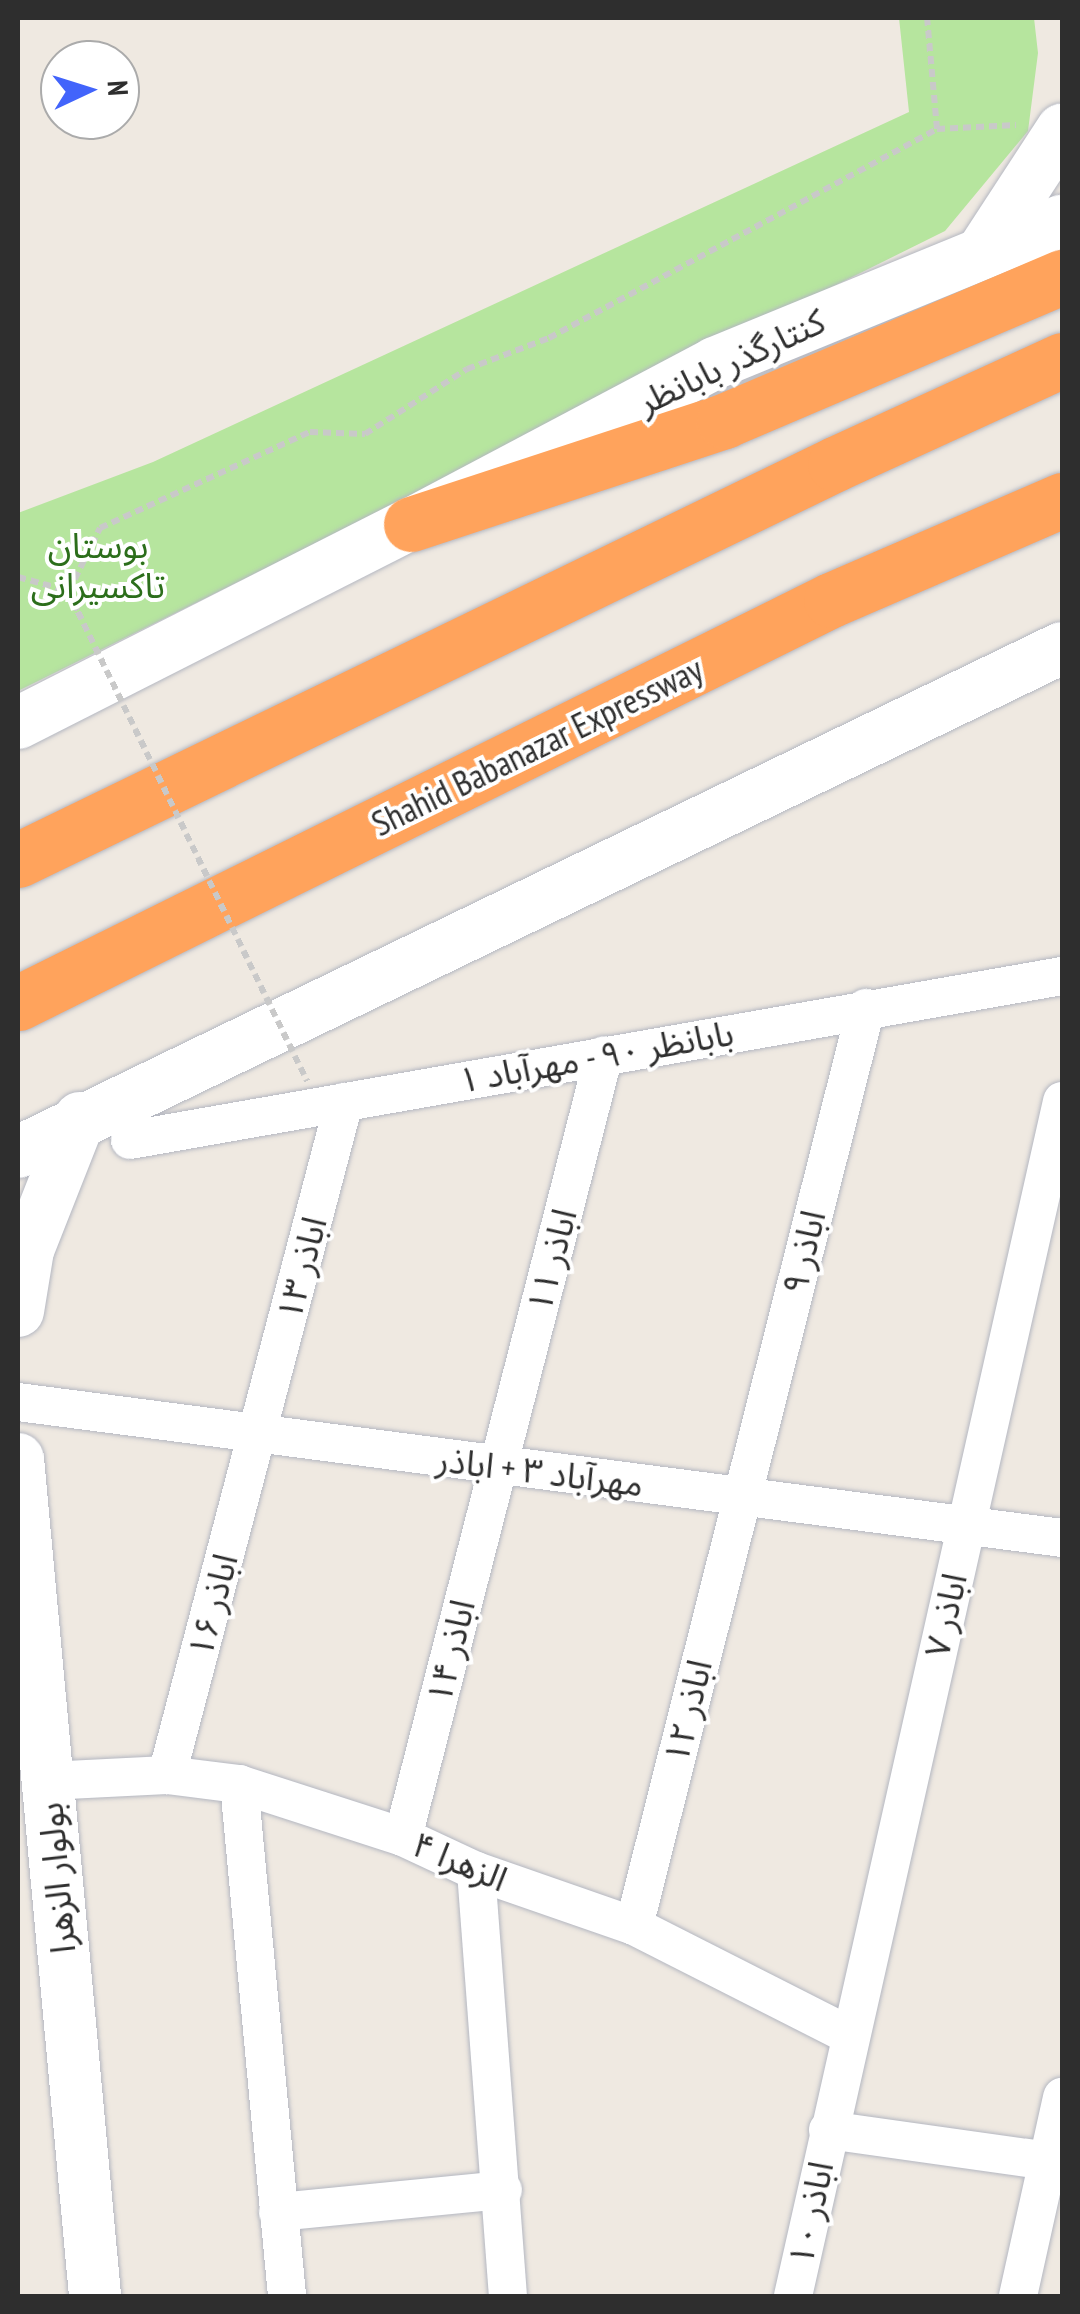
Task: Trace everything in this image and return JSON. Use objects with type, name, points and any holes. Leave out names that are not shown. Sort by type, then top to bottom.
[{"type":"highway","points":[[410,524],[724,421],[1062,277]]},
{"type":"highway","points":[[18,860],[835,464],[1062,360]]},
{"type":"highway","name":"Shahid Babanazar Expressway","points":[[18,1003],[831,600],[1062,500]]},
{"type":"main road","points":[[983,251],[1045,127]]},
{"type":"main road","name":"کنتارگذر بابانظر","points":[[18,723],[410,524],[715,363],[1062,221]]},
{"type":"main road","points":[[18,1152],[80,1118],[1062,648]]},
{"type":"main road","points":[[18,1311],[28,1250],[80,1118]]},
{"type":"main road","name":"بولوار الزهرا","points":[[18,1459],[95,2296]]},
{"type":"street","name":"بابانظر ۹۰ - مهرآباد ۱","points":[[130,1140],[1062,976]]},
{"type":"street","name":"اباذر ۹","points":[[740,1496],[866,1008]]},
{"type":"street","name":"اباذر ۱۱","points":[[498,1466],[604,1055]]},
{"type":"street","name":"اباذر ۷","points":[[828,2130],[1062,1101]]},
{"type":"street","name":"اباذر ۱۳","points":[[257,1434],[344,1102]]},
{"type":"street","name":"مهرآباد ۳ + اباذر","points":[[18,1402],[1062,1538]]},
{"type":"street","name":"اباذر ۱۶","points":[[167,1776],[257,1434]]},
{"type":"street","name":"اباذر ۱۴","points":[[403,1837],[498,1466]]},
{"type":"street","name":"اباذر ۱۲","points":[[634,1926],[740,1496]]},
{"type":"street","name":"الزهرا ۴","points":[[48,1781],[167,1776],[239,1784],[403,1837],[476,1871],[634,1926],[850,2035]]},
{"type":"street","points":[[239,1784],[287,2296]]},
{"type":"street","points":[[476,1871],[508,2296]]},
{"type":"street","points":[[1018,2296],[1062,2097]]},
{"type":"street","points":[[828,2130],[1048,2161]]},
{"type":"street","name":"اباذر ۱۰","points":[[792,2296],[828,2130]]},
{"type":"street","points":[[278,2212],[503,2190]]},
{"type":"path","points":[[927,18],[937,130]]},
{"type":"path","points":[[308,1081],[69,590],[100,528],[310,432],[365,434],[467,369],[549,338],[937,130],[1045,127]]},
{"type":"path","points":[[18,577],[69,590]]},
{"type":"green space","name":"بوستان تاکسیرانی","points":[[899,18],[1034,18],[1038,53],[1028,131],[945,231],[18,691],[18,513],[153,462],[909,112]]}]
